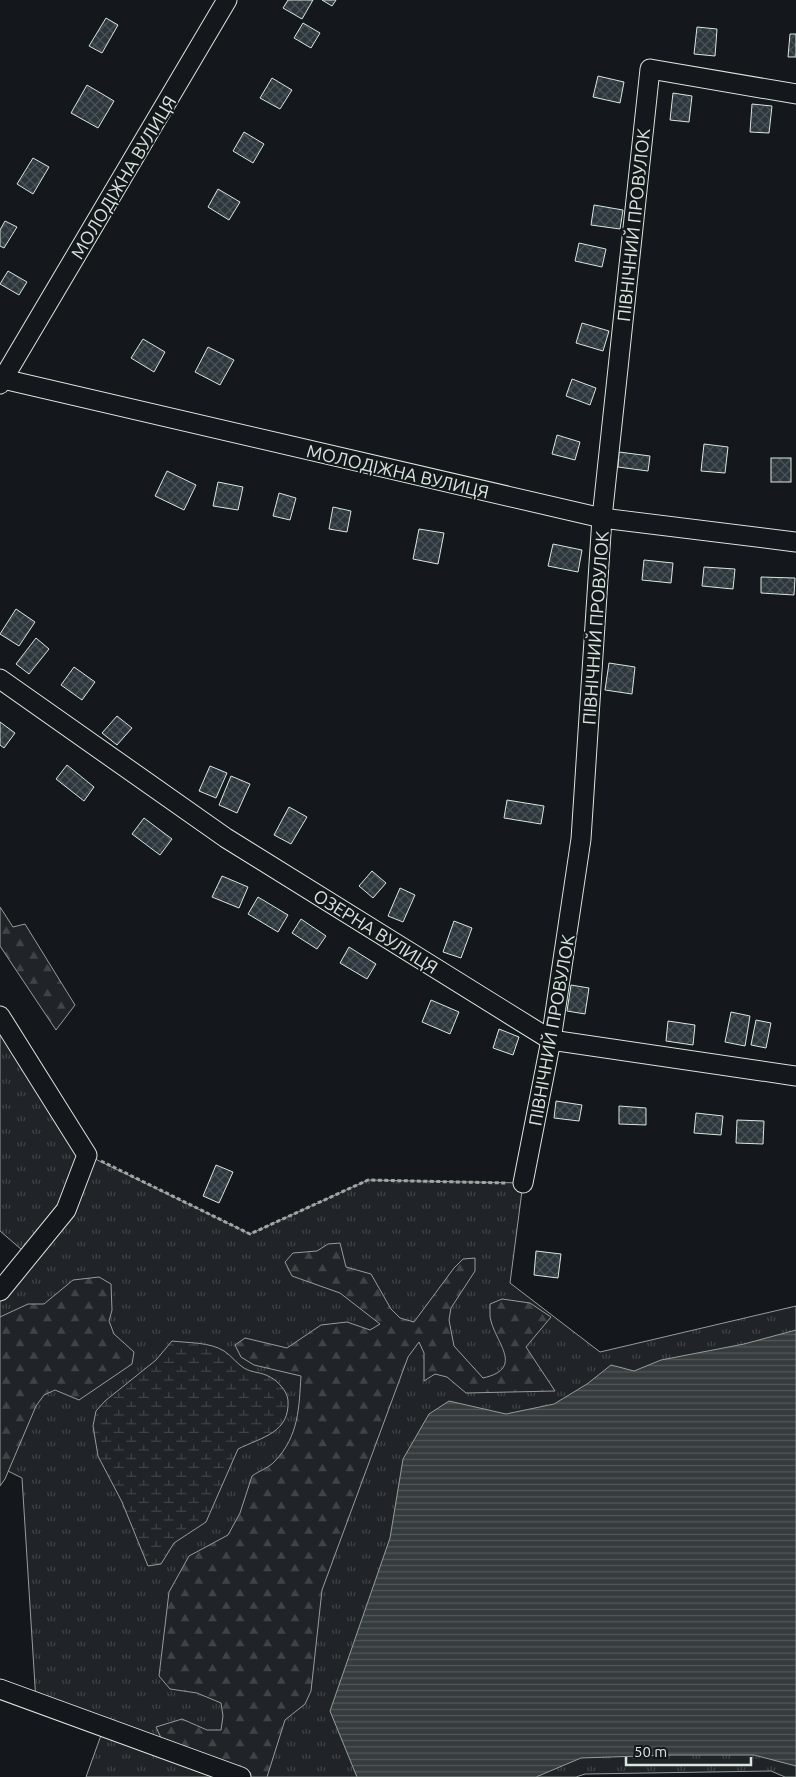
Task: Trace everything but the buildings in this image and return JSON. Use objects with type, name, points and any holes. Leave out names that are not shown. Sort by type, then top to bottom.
[{"type":"street","name":"МОЛОДІЖНА ВУЛИЦЯ","points":[[228,0],[1,382],[602,518],[796,542]]},
{"type":"street","name":"ПІВНІЧНИЙ ПРОВУЛОК","points":[[523,1183],[552,1040],[581,839],[602,518],[650,69],[796,94]]},
{"type":"street","name":"ОЗЕРНА ВУЛИЦЯ","points":[[0,679],[226,838],[552,1040],[796,1076]]},
{"type":"street","points":[[0,1016],[87,1154],[66,1210],[0,1291]]},
{"type":"street","points":[[0,1689],[241,1777]]},
{"type":"path","points":[[87,1154],[250,1234],[368,1180],[523,1183]]},
{"type":"green space","points":[[0,907],[13,927],[25,924],[75,1005],[56,1030],[0,946]]},
{"type":"green space","points":[[0,1016],[87,1155],[250,1234],[368,1180],[523,1183],[510,1283],[600,1352],[796,1306],[796,1777],[785,1777],[771,1771],[585,1774],[576,1777],[86,1777],[104,1727],[36,1702],[22,1478],[0,1467],[0,1291],[29,1256],[0,1231]]},
{"type":"green space","points":[[340,1243],[346,1267],[371,1274],[391,1309],[400,1318],[414,1322],[454,1268],[463,1259],[475,1258],[475,1271],[451,1308],[449,1320],[454,1346],[483,1378],[496,1373],[503,1368],[505,1361],[504,1353],[492,1325],[490,1304],[502,1299],[530,1303],[551,1317],[526,1347],[555,1391],[466,1393],[447,1377],[435,1374],[424,1381],[424,1353],[419,1342],[408,1357],[322,1590],[311,1691],[305,1704],[285,1720],[267,1777],[251,1777],[162,1740],[156,1727],[182,1719],[207,1730],[221,1730],[223,1716],[221,1703],[197,1693],[170,1689],[159,1676],[169,1592],[189,1556],[228,1535],[240,1513],[252,1476],[273,1463],[283,1451],[289,1442],[296,1421],[301,1376],[254,1365],[241,1357],[235,1345],[245,1338],[287,1348],[321,1325],[347,1322],[370,1330],[380,1324],[340,1293],[292,1276],[285,1262],[293,1253],[317,1251],[328,1244]]},
{"type":"green space","points":[[99,1277],[111,1284],[112,1310],[109,1321],[114,1334],[134,1352],[132,1364],[79,1400],[55,1390],[44,1395],[36,1406],[5,1479],[0,1486],[0,1317],[28,1304],[44,1304],[73,1280]]},
{"type":"green space","points":[[172,1341],[206,1344],[218,1348],[227,1353],[244,1368],[267,1375],[279,1384],[286,1393],[288,1400],[287,1411],[284,1420],[273,1432],[238,1449],[206,1522],[174,1543],[161,1564],[148,1566],[122,1502],[98,1456],[93,1426],[96,1411],[105,1401],[156,1360]]},
{"type":"shaded area","points":[[796,1330],[796,1766],[754,1755],[669,1755],[581,1758],[536,1777],[357,1777],[330,1711],[390,1538],[403,1459],[429,1414],[449,1401],[506,1414],[554,1404],[587,1384],[611,1365],[634,1371],[661,1360],[744,1344]]}]
